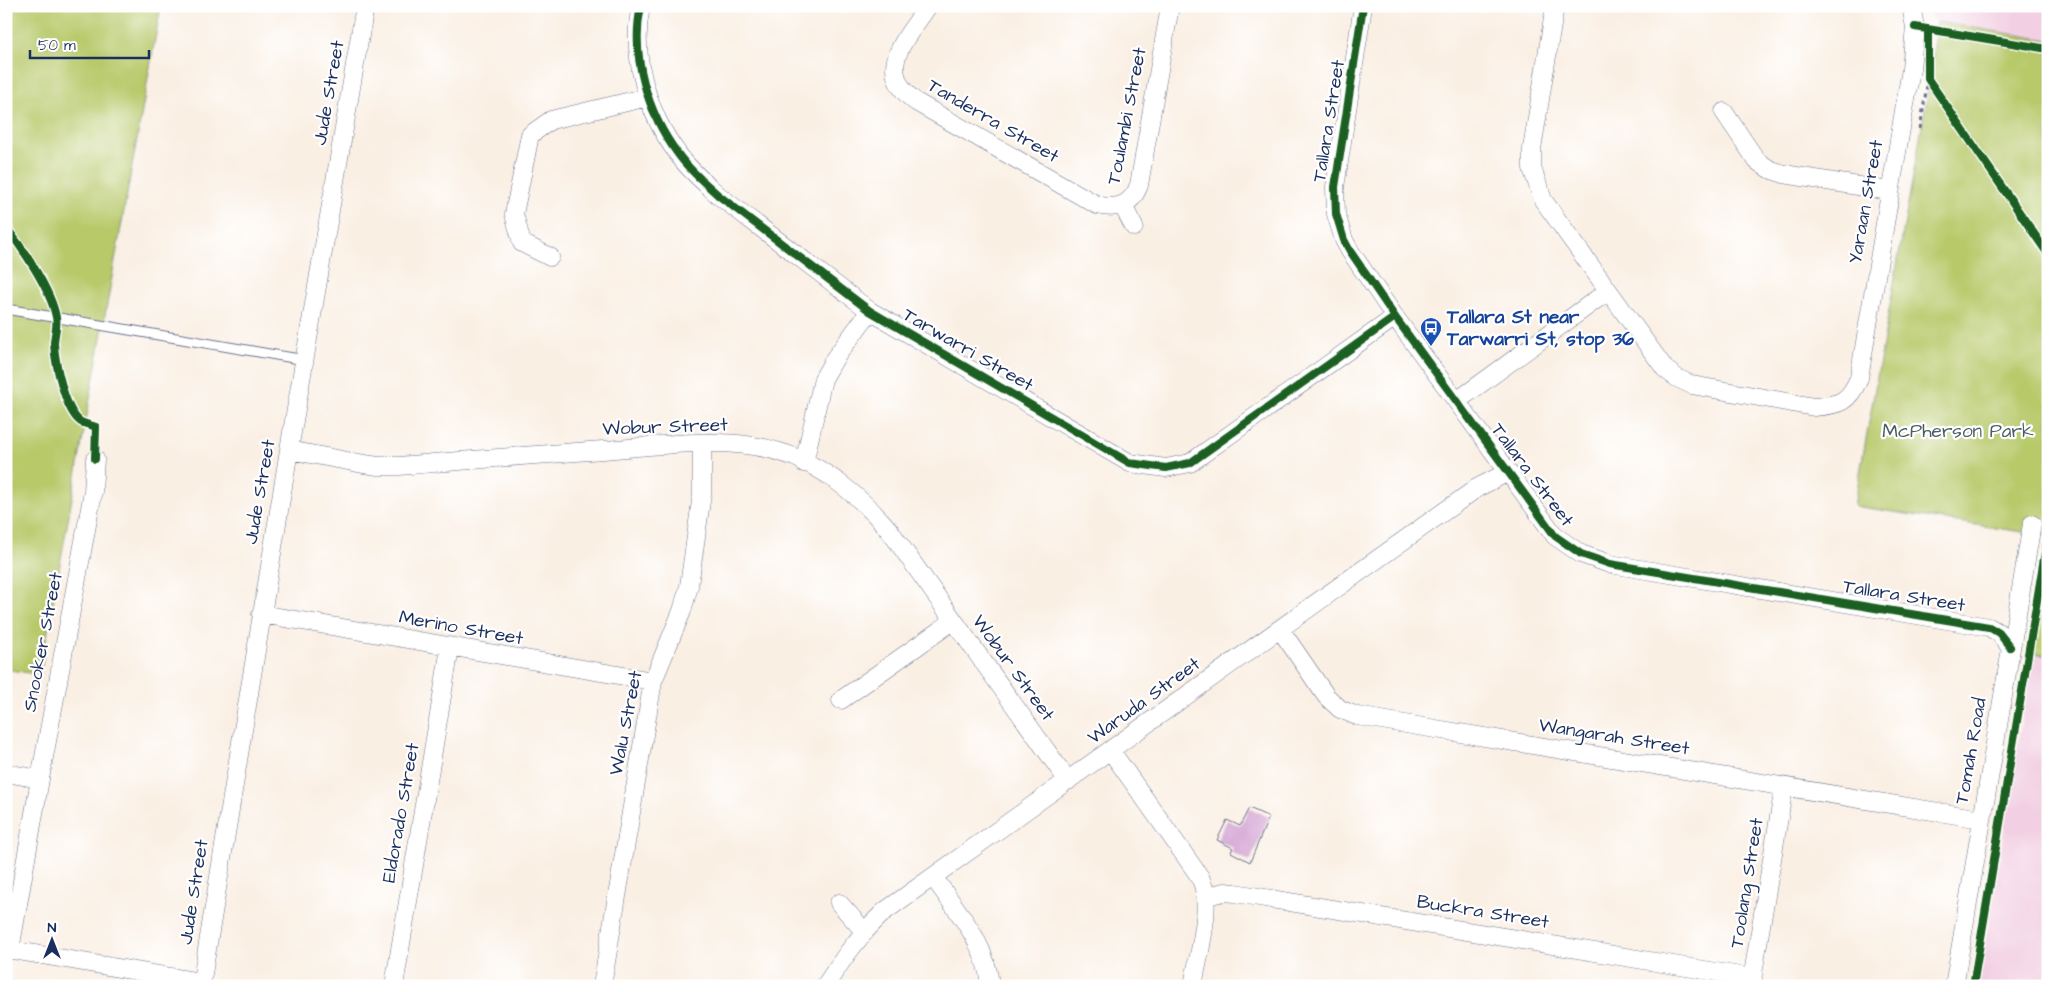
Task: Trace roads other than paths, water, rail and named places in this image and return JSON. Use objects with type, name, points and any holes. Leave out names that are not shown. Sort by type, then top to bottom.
[{"type":"street","name":"Jude Street","points":[[201,984],[261,614],[365,6]]},
{"type":"street","name":"Tarwarri Street","points":[[641,6],[638,33],[639,55],[648,97],[666,138],[678,156],[695,175],[718,195],[870,311],[1130,463],[1166,468],[1190,463],[1395,317]]},
{"type":"street","name":"Tanderra Street","points":[[928,6],[902,46],[896,59],[894,74],[905,94],[1097,205],[1105,207],[1123,206]]},
{"type":"street","name":"Toulambi Street","points":[[1134,227],[1123,206],[1136,194],[1140,185],[1170,6]]},
{"type":"street","name":"Tallara Street","points":[[1363,6],[1334,187],[1336,214],[1344,240],[1395,317],[1555,536],[1567,546],[1592,559],[1610,564],[1978,625],[1995,630],[2010,647]]},
{"type":"street","points":[[1457,401],[1608,291],[1544,200],[1532,168],[1532,149],[1555,6]]},
{"type":"street","name":"Yaraan Street","points":[[1608,291],[1665,368],[1676,378],[1714,389],[1814,407],[1831,406],[1845,400],[1853,392],[1858,378],[1911,69],[1915,27],[1911,6]]},
{"type":"street","points":[[550,257],[522,243],[514,214],[530,135],[551,120],[648,97]]},
{"type":"street","points":[[1724,112],[1757,161],[1769,169],[1784,174],[1889,191]]},
{"type":"street","points":[[804,463],[823,379],[835,358],[870,311]]},
{"type":"street","name":"Wobur Street","points":[[289,450],[378,466],[702,443],[755,447],[782,452],[842,484],[872,509],[890,531],[1068,781]]},
{"type":"street","name":"Walu Street","points":[[602,986],[653,681],[682,611],[689,586],[702,494],[702,443]]},
{"type":"street","name":"Snooker Street","points":[[8,950],[93,492],[95,459]]},
{"type":"street","name":"Waruda Street","points":[[826,986],[842,959],[864,931],[885,911],[934,878],[1477,488],[1508,472]]},
{"type":"street","name":"Tomah Road","points":[[1954,986],[2032,524]]},
{"type":"street","name":"Merino Street","points":[[261,614],[450,648],[653,681]]},
{"type":"street","points":[[841,700],[953,621]]},
{"type":"street","name":"Wangarah Street","points":[[1280,629],[1326,696],[1340,709],[1357,716],[1981,819]]},
{"type":"street","name":"Eldorado Street","points":[[394,986],[450,648]]},
{"type":"street","points":[[1111,751],[1200,877],[1206,896],[1193,986]]},
{"type":"street","points":[[6,773],[40,779]]},
{"type":"street","name":"Toolang Street","points":[[1752,982],[1784,787]]},
{"type":"street","points":[[934,878],[975,937],[984,956],[990,986]]},
{"type":"street","name":"Buckra Street","points":[[1206,896],[1235,892],[1752,982]]},
{"type":"street","points":[[839,903],[864,931]]},
{"type":"street","points":[[8,950],[201,984]]},
{"type":"lane","points":[[6,309],[305,360]]},
{"type":"place","name":"Tallara St near Tarwarri St, stop 36","points":[[1431,347]]},
{"type":"park label","name":"McPherson Park","points":[[1958,431]]}]
